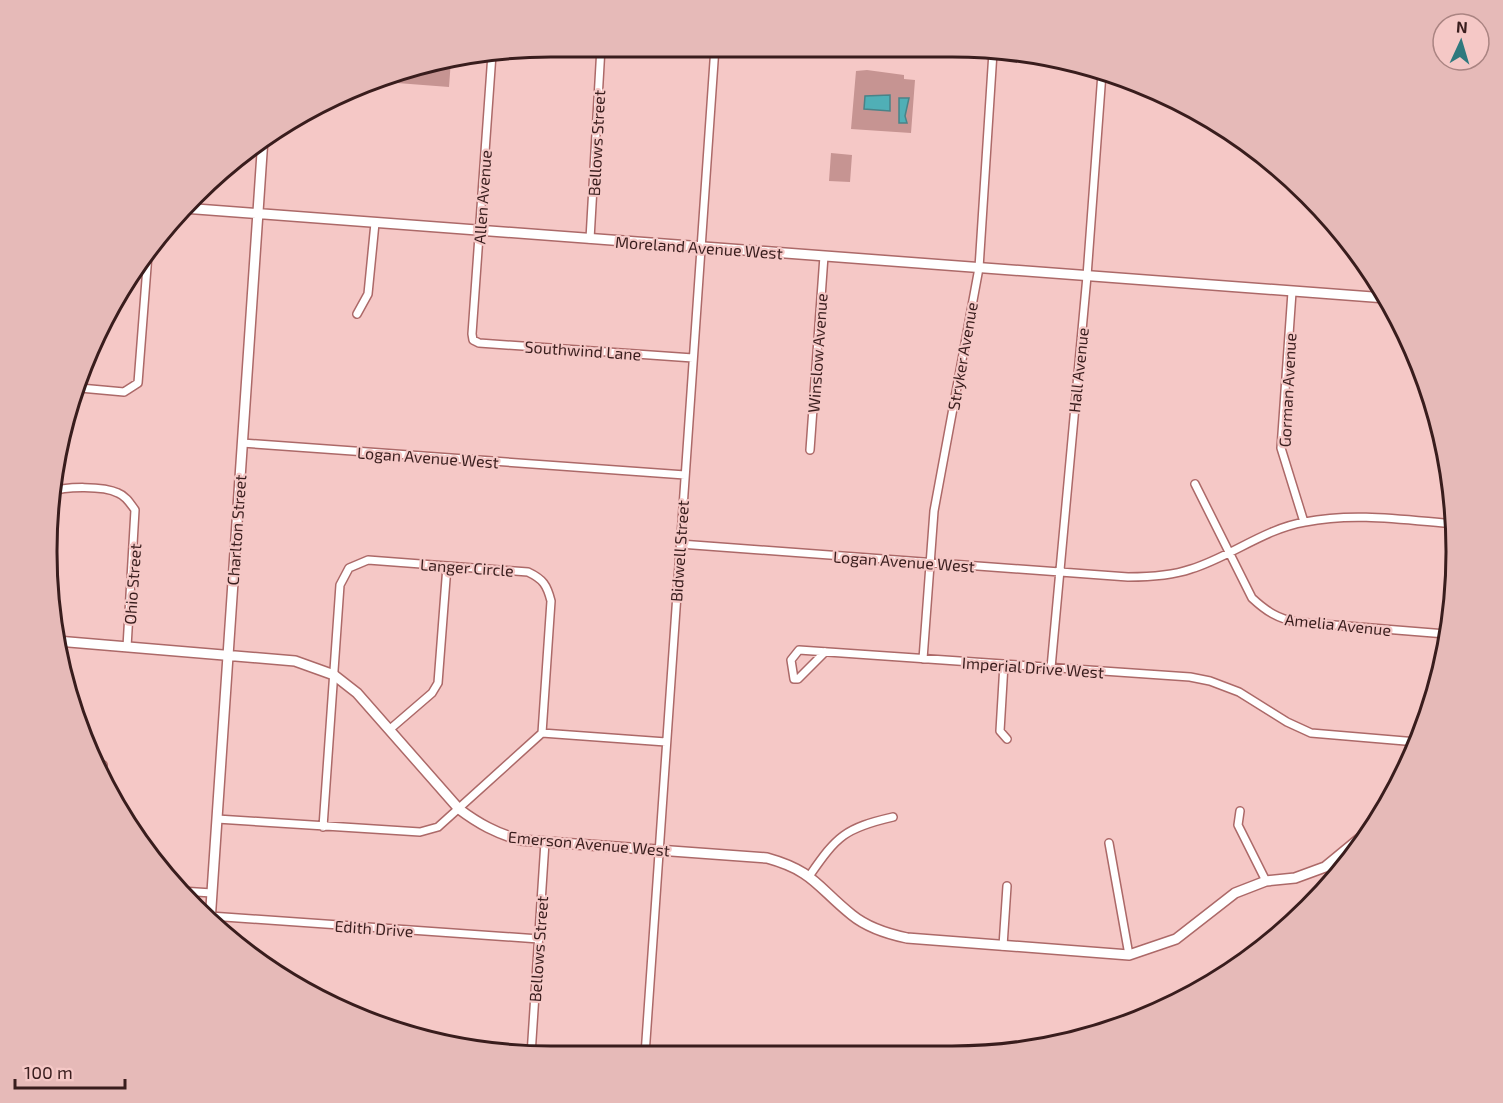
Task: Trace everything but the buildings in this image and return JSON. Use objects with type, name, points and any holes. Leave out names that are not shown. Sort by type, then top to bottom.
[{"type":"street","name":"Bellows Street","points":[[590,239],[600,57]]},
{"type":"street","name":"Bidwell Street","points":[[646,1046],[713,57]]},
{"type":"street","name":"Stryker Avenue","points":[[923,659],[934,511],[979,268],[993,59]]},
{"type":"street","name":"Allen Avenue","points":[[473,340],[492,61]]},
{"type":"street","name":"Hall Avenue","points":[[1051,668],[1087,276],[1101,81]]},
{"type":"street","name":"Charlton Street","points":[[211,909],[262,150]]},
{"type":"street","name":"Moreland Avenue West","points":[[195,209],[1376,297]]},
{"type":"street","points":[[357,314],[368,294],[375,224]]},
{"type":"street","name":"Winslow Avenue","points":[[810,450],[824,256]]},
{"type":"street","points":[[85,388],[124,392],[138,383],[147,267]]},
{"type":"street","name":"Gorman Avenue","points":[[1292,291],[1281,448],[1304,522]]},
{"type":"street","name":"Southwind Lane","points":[[473,340],[479,343],[693,358]]},
{"type":"street","name":"Logan Avenue West","points":[[242,443],[685,475]]},
{"type":"street","name":"Amelia Avenue","points":[[1195,484],[1252,598],[1264,610],[1280,619],[1439,633]]},
{"type":"street","name":"Ohio Street","points":[[61,489],[69,487],[117,492],[127,499],[135,510],[127,648]]},
{"type":"street","name":"Logan Avenue West","points":[[680,544],[1128,577],[1154,576],[1190,570],[1275,531],[1304,522],[1353,517],[1445,523]]},
{"type":"street","name":"Langer Circle","points":[[323,827],[340,585],[349,568],[368,560],[528,572],[539,577],[547,586],[551,601],[542,733]]},
{"type":"street","points":[[389,730],[432,693],[438,683],[447,566]]},
{"type":"street","name":"Emerson Avenue West","points":[[66,643],[295,661],[334,675],[357,693],[459,809],[478,824],[498,834],[520,840],[767,858],[789,864],[810,875],[853,916],[882,932],[907,938],[1129,955]]},
{"type":"street","name":"Imperial Drive West","points":[[825,652],[798,679],[794,679],[791,674],[793,655],[799,650],[1190,677],[1210,681],[1239,692],[1287,722],[1311,733],[1408,741]]},
{"type":"street","points":[[1004,664],[1000,730],[1007,739]]},
{"type":"street","points":[[217,819],[420,832],[438,826],[459,809],[542,733],[666,742]]},
{"type":"street","points":[[1240,811],[1238,825],[1266,881]]},
{"type":"street","points":[[810,875],[829,847],[844,833],[863,823],[893,817]]},
{"type":"street","name":"Bellows Street","points":[[532,1045],[545,842]]},
{"type":"street","points":[[1109,843],[1129,955],[1176,939],[1235,893],[1266,881],[1295,878],[1325,867],[1347,849]]},
{"type":"street","points":[[1003,946],[1007,885]]},
{"type":"street","points":[[193,892],[212,893]]},
{"type":"street","name":"Edith Drive","points":[[222,920],[539,939]]},
{"type":"shaded area","points":[[450,68],[449,87],[394,83]]},
{"type":"shaded area","points":[[867,70],[904,75],[904,79],[915,80],[911,133],[851,129],[856,71]]},
{"type":"shaded area","points":[[831,153],[852,155],[850,182],[829,181]]},
{"type":"water","points":[[890,95],[890,111],[864,109],[865,96]]},
{"type":"water","points":[[899,98],[909,98],[905,116],[907,123],[899,123]]}]
